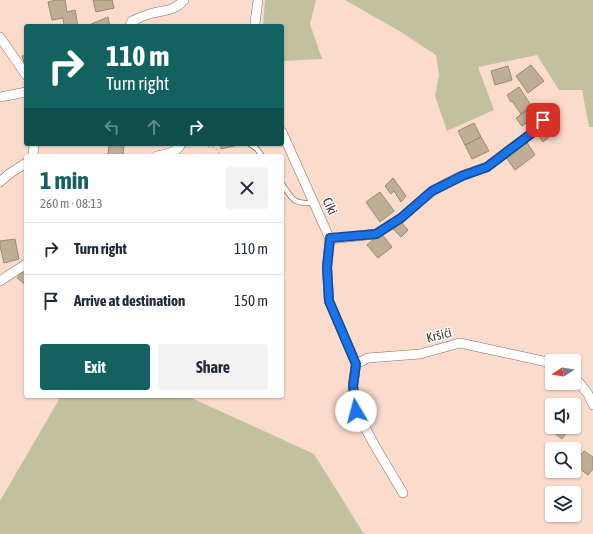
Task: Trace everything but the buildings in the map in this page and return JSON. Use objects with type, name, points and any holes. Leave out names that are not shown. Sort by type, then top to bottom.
[{"type":"street","points":[[131,24],[132,21],[143,16],[155,12],[167,11],[177,7],[184,0]]},
{"type":"street","points":[[255,24],[258,0]]},
{"type":"street","points":[[0,37],[24,71]]},
{"type":"street","points":[[0,97],[24,92]]},
{"type":"street","points":[[403,493],[356,411],[353,386],[356,364],[329,301],[327,267],[330,238],[376,234],[401,218],[432,191],[462,176],[487,167],[532,133],[543,120]]},
{"type":"street","name":"Ciki","points":[[284,136],[330,238]]},
{"type":"street","points":[[166,154],[174,152],[180,146]]},
{"type":"street","points":[[0,182],[24,164]]},
{"type":"street","points":[[0,282],[24,265]]},
{"type":"street","name":"Kršići","points":[[356,364],[368,358],[420,354],[460,343],[545,361]]},
{"type":"street","points":[[581,385],[588,394],[593,405]]},
{"type":"lane","points":[[253,146],[261,154]]},
{"type":"lane","points":[[284,187],[293,200],[302,204],[314,203]]},
{"type":"path","points":[[208,146],[215,148],[220,154]]},
{"type":"green space","points":[[265,0],[316,0],[310,24],[322,59],[284,61],[284,24],[263,24]]},
{"type":"green space","points":[[345,0],[593,0],[593,127],[589,127],[582,90],[559,90],[537,55],[478,67],[494,110],[447,131],[435,96],[439,75],[436,55],[401,32]]},
{"type":"green space","points":[[60,398],[191,398],[314,454],[364,534],[0,534],[0,501]]},
{"type":"route","points":[[356,411],[353,386],[356,364],[329,301],[327,267],[330,238],[376,234],[401,218],[432,191],[462,176],[487,167],[532,133],[543,120]]}]
